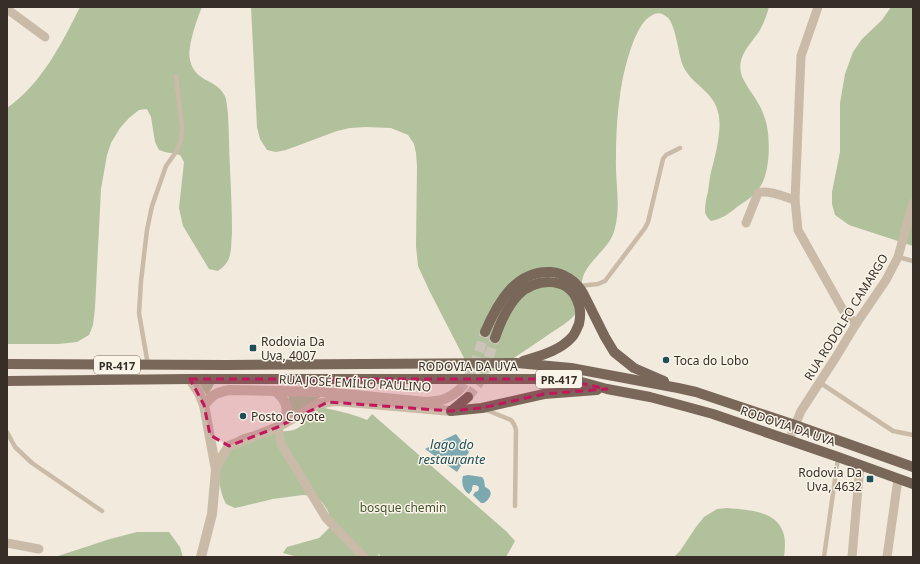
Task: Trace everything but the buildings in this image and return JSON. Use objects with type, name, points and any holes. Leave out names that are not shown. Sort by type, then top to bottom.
[{"type":"main road","points":[[485,332],[492,315],[502,298],[514,285],[526,277],[542,272],[557,273],[572,280],[579,286],[604,337],[614,352],[634,368],[678,388]]},
{"type":"main road","points":[[495,338],[501,321],[509,306],[518,294],[529,287],[542,282],[555,282],[567,287],[575,296],[580,307],[580,318],[578,327],[572,337],[552,351],[517,363]]},
{"type":"main road","name":"RODOVIA DA UVA","points":[[7,364],[227,365],[517,363],[571,368],[696,392],[913,467]]},
{"type":"main road","name":"RODOVIA DA UVA","points":[[7,380],[562,379],[578,381],[607,389],[680,404],[790,440],[913,484]]},
{"type":"main road","points":[[451,411],[482,408],[544,394],[607,389]]},
{"type":"main road","points":[[451,411],[468,397]]},
{"type":"street","points":[[818,7],[801,56],[795,200],[798,230],[843,310],[856,324]]},
{"type":"street","points":[[7,9],[45,37]]},
{"type":"street","points":[[746,223],[758,193],[761,191],[766,191],[795,200]]},
{"type":"street","name":"RUA RODOLFO CAMARGO","points":[[790,440],[801,411],[856,324],[886,280],[898,258],[913,203]]},
{"type":"street","points":[[190,379],[199,392],[204,405],[216,470],[212,514],[201,557]]},
{"type":"street","name":"RUA JOSÉ EMÍLIO PAULINO","points":[[204,405],[218,392],[229,390],[328,392],[426,402],[439,401],[449,398],[458,391]]},
{"type":"street","points":[[276,392],[285,402],[286,409],[286,416],[278,427],[281,444],[326,518],[364,557]]},
{"type":"street","name":"RUA JOSÉ EMÍLIO PAULINO","points":[[229,446],[278,427],[318,404],[328,402],[337,401],[451,411]]},
{"type":"street","points":[[210,435],[222,444],[229,446],[221,457],[216,470]]},
{"type":"street","points":[[852,557],[860,465]]},
{"type":"street","points":[[888,557],[898,479]]},
{"type":"street","points":[[7,543],[38,549]]},
{"type":"lane","points":[[148,365],[139,313],[140,281],[152,206],[166,166],[176,152],[181,140],[182,128],[176,76]]},
{"type":"lane","points":[[579,286],[598,284],[604,281],[645,228],[648,222],[663,159],[666,155],[680,148]]},
{"type":"lane","points":[[898,258],[913,261]]},
{"type":"lane","points":[[819,382],[893,431],[913,435]]},
{"type":"lane","points":[[482,408],[511,420],[515,426],[515,506]]},
{"type":"lane","points":[[7,432],[15,447],[32,463],[102,511]]},
{"type":"lane","points":[[824,557],[838,457]]},
{"type":"highlighted area","points":[[190,379],[562,379],[607,389],[544,394],[482,408],[451,411],[328,402],[278,427],[229,446],[210,435],[204,405]]},
{"type":"green space","points":[[80,7],[202,7],[195,26],[189,54],[196,73],[221,90],[226,100],[228,114],[232,217],[230,255],[226,264],[218,271],[209,269],[183,226],[179,208],[184,162],[180,155],[159,150],[155,142],[151,117],[147,109],[139,110],[120,128],[111,143],[107,155],[101,189],[95,308],[93,325],[89,335],[77,342],[58,344],[7,344],[7,108],[30,87],[50,62]]},
{"type":"green space","points":[[251,7],[769,7],[760,30],[743,55],[740,67],[743,79],[760,105],[768,132],[769,152],[764,180],[752,196],[728,214],[711,221],[707,217],[705,212],[706,202],[719,133],[720,122],[718,111],[710,96],[690,77],[685,70],[681,61],[675,32],[670,21],[667,17],[659,13],[650,16],[643,24],[633,43],[621,88],[616,135],[618,211],[615,228],[610,241],[587,268],[584,274],[581,302],[578,311],[564,324],[501,367],[490,373],[480,373],[470,367],[465,360],[418,266],[416,246],[417,166],[414,144],[408,135],[391,128],[366,127],[337,131],[286,150],[276,152],[267,150],[260,139],[257,127]]},
{"type":"green space","points":[[891,7],[913,7],[913,246],[849,225],[835,215],[832,204],[832,192],[840,152],[840,103],[845,74],[853,52],[862,39],[882,20]]},
{"type":"green space","points":[[199,383],[215,383],[207,396]]},
{"type":"green space","points":[[288,395],[321,397],[292,415]]},
{"type":"green space","name":"bosque chemin","points":[[316,406],[367,420],[372,414],[507,532],[515,541],[506,557],[381,557],[378,553],[379,557],[298,557],[283,553],[287,547],[319,538],[329,528],[330,519],[328,511],[322,502],[314,496],[303,495],[273,499],[235,508],[226,504],[222,493],[219,477],[221,466],[227,446],[237,437],[252,432],[294,430],[305,422]]},
{"type":"green space","points":[[727,508],[760,512],[774,519],[784,535],[784,557],[674,557],[704,517],[717,509]]},
{"type":"green space","points":[[137,532],[169,532],[180,547],[183,557],[55,557],[110,539]]},
{"type":"water","name":"lago do restaurante","points":[[456,434],[469,452],[457,472],[425,449]]},
{"type":"water","points":[[468,475],[482,477],[484,480],[485,487],[491,493],[490,497],[484,503],[481,503],[473,495],[478,491],[478,486],[473,485],[469,494],[464,489],[462,478],[463,476]]},
{"type":"tunnel","points":[[458,391],[472,371],[485,332]]},
{"type":"tunnel","points":[[468,397],[478,384],[484,372],[495,338]]},
{"type":"place","name":"Rodovia Da Uva, 4007","points":[[253,348]]},
{"type":"place","name":"Toca do Lobo","points":[[666,360]]},
{"type":"place","name":"Posto Coyote","points":[[243,416]]},
{"type":"place","name":"Rodovia Da Uva, 4632","points":[[870,479]]}]
